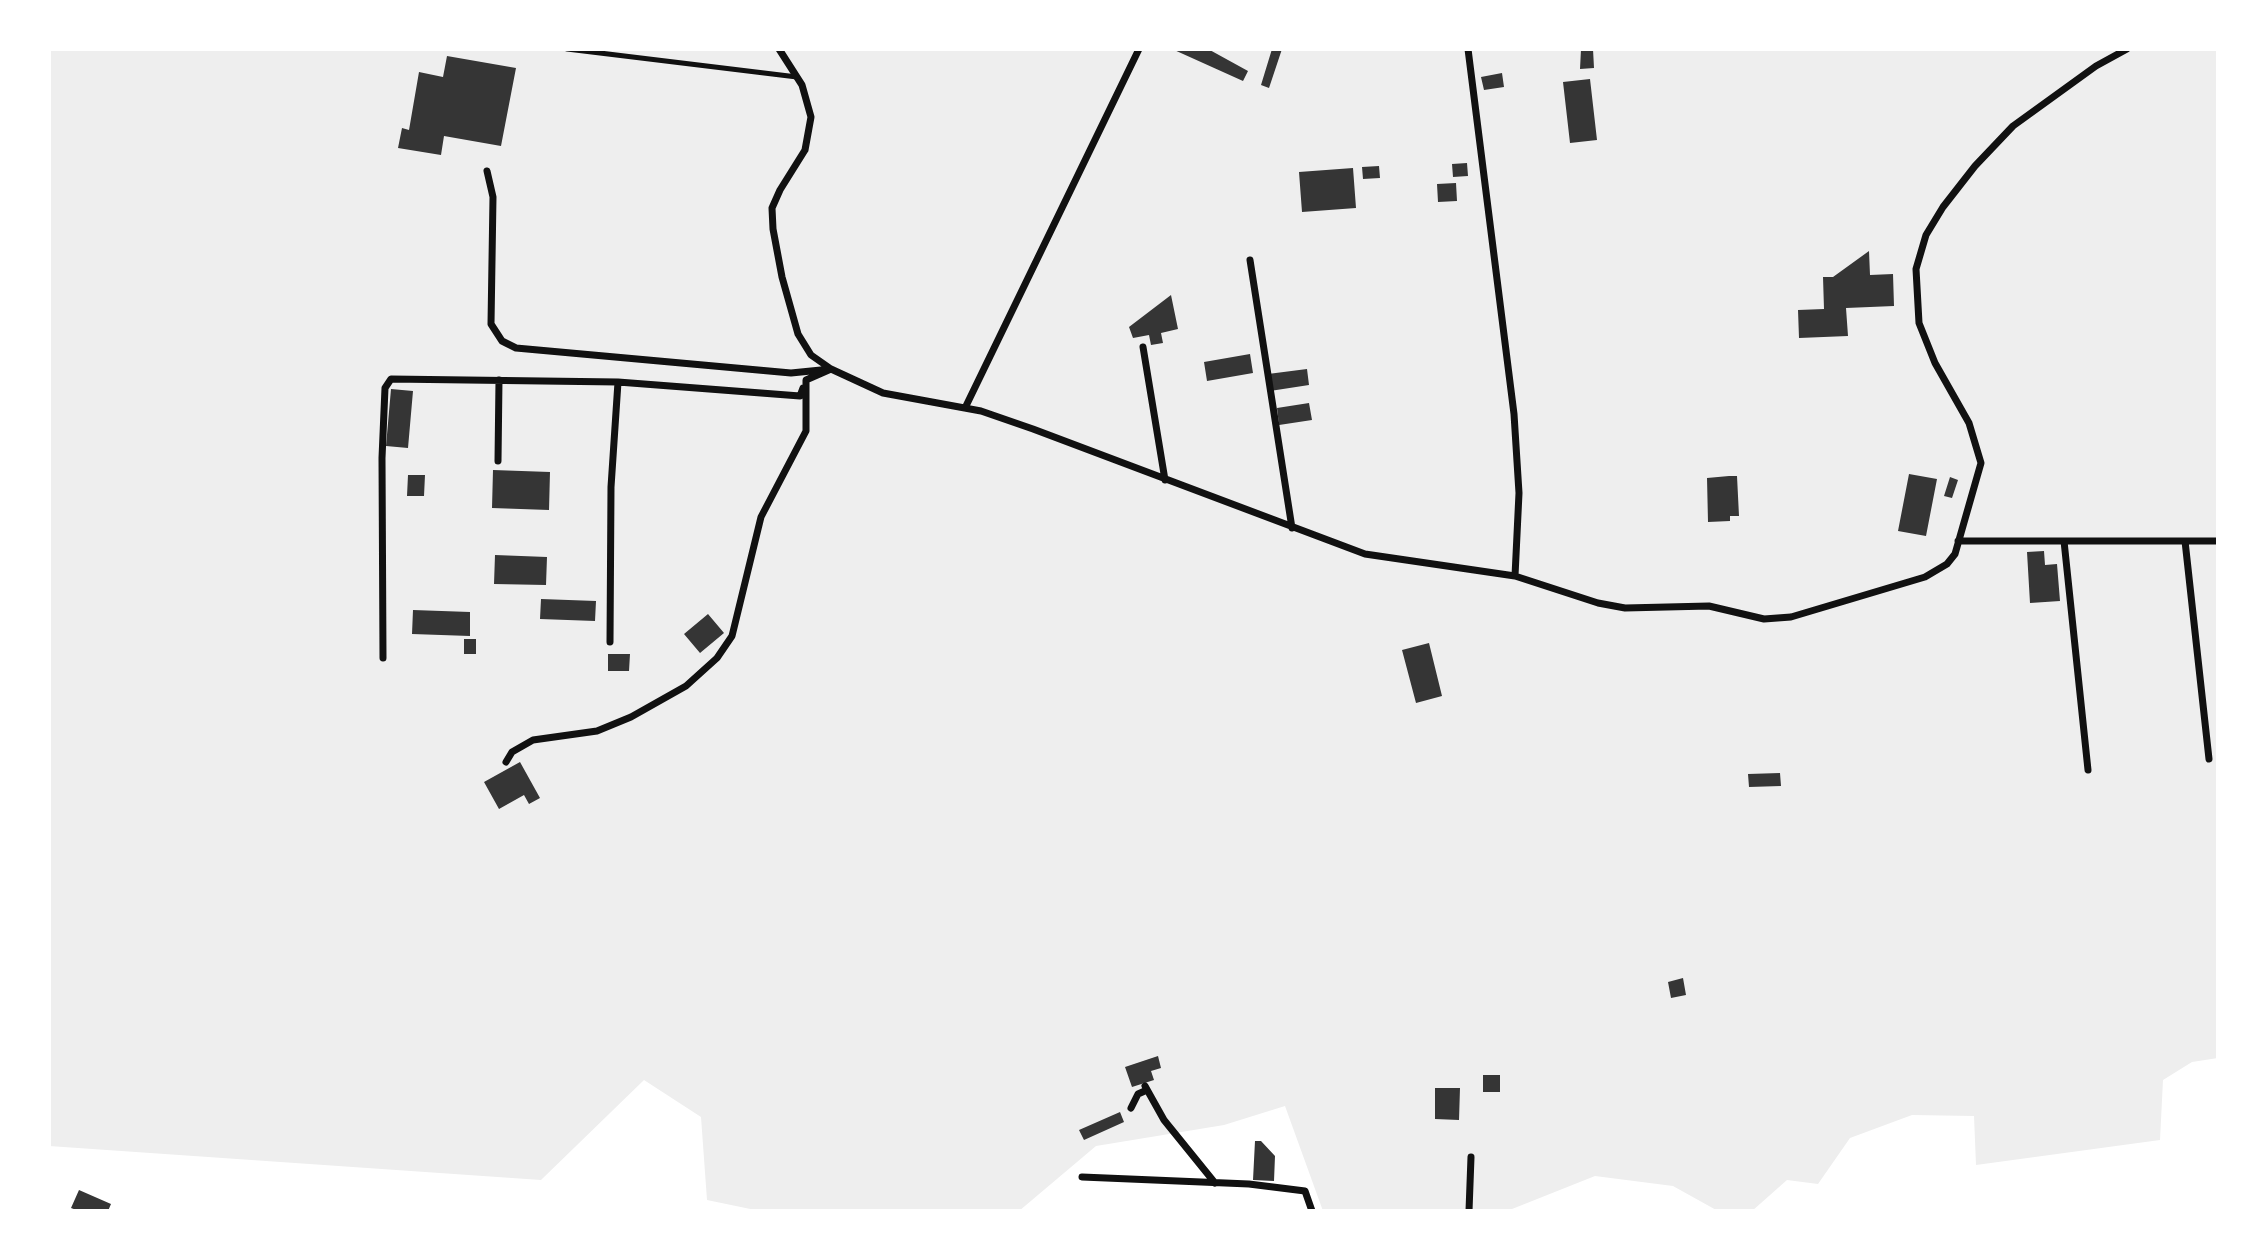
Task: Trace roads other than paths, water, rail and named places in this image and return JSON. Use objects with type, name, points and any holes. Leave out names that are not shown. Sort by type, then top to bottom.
[{"type":"street","points":[[779,49],[808,100],[810,134],[805,150],[772,208],[773,229],[782,277],[798,334],[811,355],[831,369],[883,393],[965,408],[1033,429],[1165,481],[1365,554],[1515,576],[1598,603],[1625,608],[1709,606],[1751,618],[1776,618],[1841,603],[1925,577],[1947,564],[1955,554],[1981,463],[1969,423],[1935,363],[1919,323],[1916,269],[1926,235],[1943,207],[1975,166],[2013,126],[2096,66],[2127,49]]},
{"type":"street","points":[[965,408],[1139,49]]},
{"type":"street","points":[[1468,49],[1514,414],[1519,493],[1515,576]]},
{"type":"street","points":[[487,172],[493,197],[491,324],[502,341],[516,348],[791,373],[831,369]]},
{"type":"street","points":[[1250,260],[1292,528]]},
{"type":"street","points":[[1143,347],[1165,481]]},
{"type":"street","points":[[383,658],[383,458],[387,382],[391,379],[618,382],[800,396],[806,380],[831,369]]},
{"type":"street","points":[[498,461],[499,380]]},
{"type":"street","points":[[506,762],[512,752],[533,740],[597,731],[631,717],[687,686],[717,658],[732,636],[761,517],[806,431],[806,380]]},
{"type":"street","points":[[610,642],[611,487],[618,382]]},
{"type":"street","points":[[1958,541],[2218,541]]},
{"type":"street","points":[[2064,541],[2088,770]]},
{"type":"street","points":[[2185,541],[2209,759]]},
{"type":"street","points":[[1131,1108],[1138,1094],[1146,1088],[1164,1120],[1215,1182]]},
{"type":"street","points":[[1469,1211],[1471,1157]]},
{"type":"street","points":[[1083,1177],[1215,1182],[1305,1192],[1312,1211]]},
{"type":"lane","points":[[567,49],[797,77]]}]
